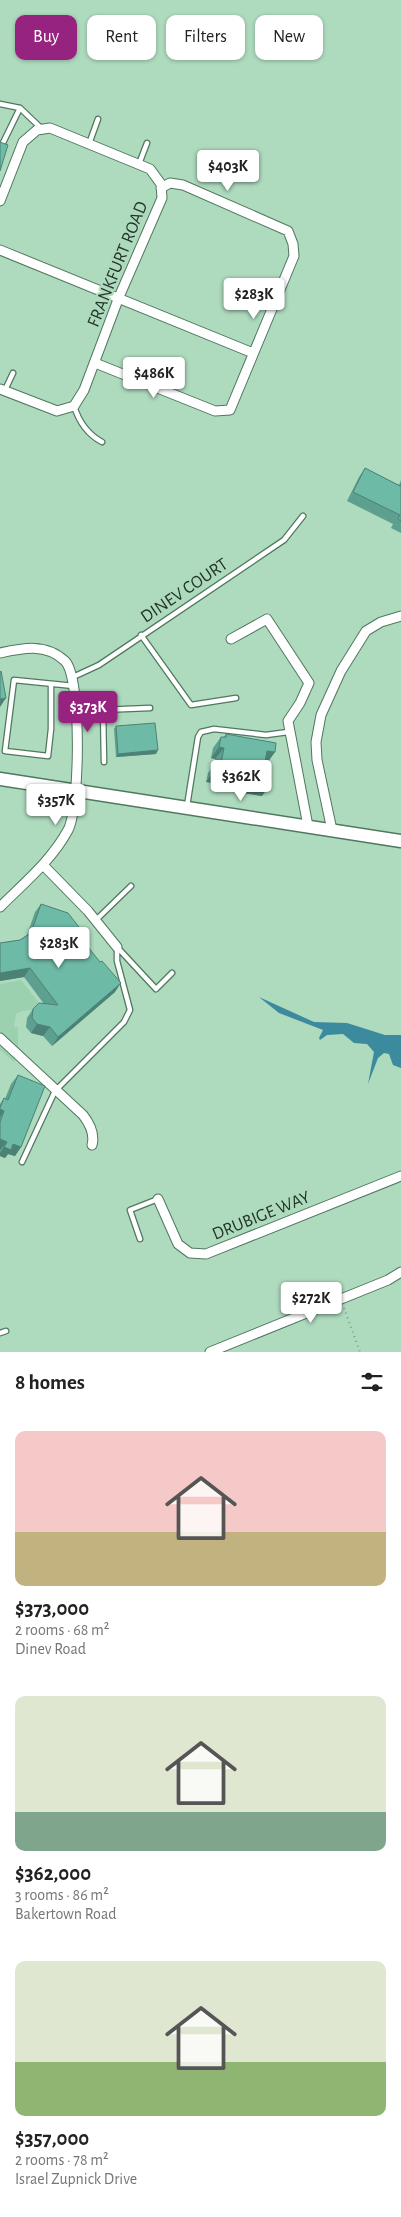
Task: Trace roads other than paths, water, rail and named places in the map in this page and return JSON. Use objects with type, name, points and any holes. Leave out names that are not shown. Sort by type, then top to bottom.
[{"type":"street","name":"FRANKFURT ROAD","points":[[42,129],[50,128],[150,169],[161,188],[162,198],[119,297],[84,390],[74,406]]},
{"type":"street","points":[[0,201],[23,142],[37,130],[42,129]]},
{"type":"street","points":[[95,363],[221,412],[230,410],[294,256],[290,234],[183,185],[170,183],[161,188]]},
{"type":"street","points":[[0,250],[253,353]]},
{"type":"street","points":[[2,390],[57,411],[74,406]]},
{"type":"street","points":[[332,830],[317,760],[316,742],[320,715],[341,671],[366,631],[381,622],[401,616]]},
{"type":"street","points":[[231,639],[267,619],[309,683],[300,704],[288,721],[288,732],[308,826]]},
{"type":"street","points":[[0,653],[22,648],[39,648],[53,652],[66,663],[74,682],[77,791],[74,814],[69,830],[43,864],[0,907]]},
{"type":"street","points":[[0,780],[401,841]]},
{"type":"street","points":[[43,864],[96,920],[118,947]]},
{"type":"street","points":[[0,1038],[89,1123],[94,1138],[92,1145]]},
{"type":"street","name":"DRUBIGE WAY","points":[[158,1200],[178,1244],[190,1253],[206,1254],[401,1176]]},
{"type":"street","points":[[210,1352],[388,1280],[401,1272]]},
{"type":"lane","points":[[0,104],[20,108],[42,129]]},
{"type":"lane","points":[[0,149],[20,108]]},
{"type":"lane","points":[[88,144],[98,119]]},
{"type":"lane","points":[[139,164],[148,143]]},
{"type":"lane","points":[[2,390],[13,372]]},
{"type":"lane","points":[[74,406],[77,417],[92,437],[102,442]]},
{"type":"lane","name":"DINEV COURT","points":[[74,682],[284,540],[303,516]]},
{"type":"lane","points":[[141,636],[191,705],[236,698]]},
{"type":"lane","points":[[51,684],[51,730],[48,756],[5,751],[14,680],[51,684],[74,682]]},
{"type":"lane","points":[[75,711],[150,708]]},
{"type":"lane","points":[[103,710],[104,762]]},
{"type":"lane","points":[[187,807],[198,736],[201,732],[214,729],[266,735],[288,732]]},
{"type":"lane","points":[[96,920],[131,886]]},
{"type":"lane","points":[[118,947],[156,989],[172,973]]},
{"type":"lane","points":[[22,1162],[55,1091],[124,1022],[130,1010],[117,961],[118,947]]},
{"type":"lane","points":[[140,1238],[130,1210],[158,1200]]},
{"type":"lane","points":[[0,1333],[6,1331]]},
{"type":"water","points":[[259,997],[314,1022],[347,1023],[385,1035],[401,1035],[401,1068],[393,1065],[389,1054],[384,1053],[378,1058],[368,1084],[374,1052],[367,1044],[354,1043],[343,1034],[327,1035],[320,1040],[319,1038],[323,1030],[279,1013]]}]
